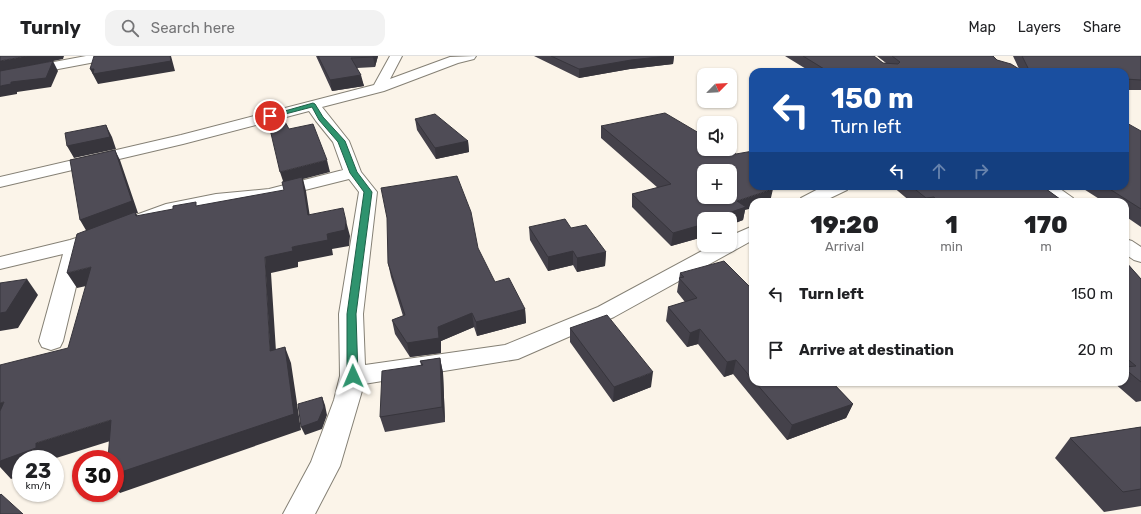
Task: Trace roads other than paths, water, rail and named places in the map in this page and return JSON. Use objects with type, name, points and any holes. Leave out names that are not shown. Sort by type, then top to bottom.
[{"type":"street","points":[[0,76],[106,56]]},
{"type":"street","points":[[379,88],[396,56]]},
{"type":"street","points":[[0,182],[183,139],[379,88],[454,60],[470,56]]},
{"type":"street","points":[[299,514],[325,466],[347,400],[353,376],[351,314],[368,192],[353,173],[341,141],[321,118],[313,105]]},
{"type":"street","points":[[0,263],[76,245],[166,210],[216,199],[269,194],[353,173]]},
{"type":"street","points":[[815,198],[830,190]]},
{"type":"street","points":[[1050,190],[1060,198]]},
{"type":"street","points":[[737,240],[749,234]]},
{"type":"street","points":[[51,341],[76,245]]},
{"type":"street","points":[[1129,248],[1141,256]]},
{"type":"street","points":[[353,376],[509,353],[606,312],[715,252]]}]
